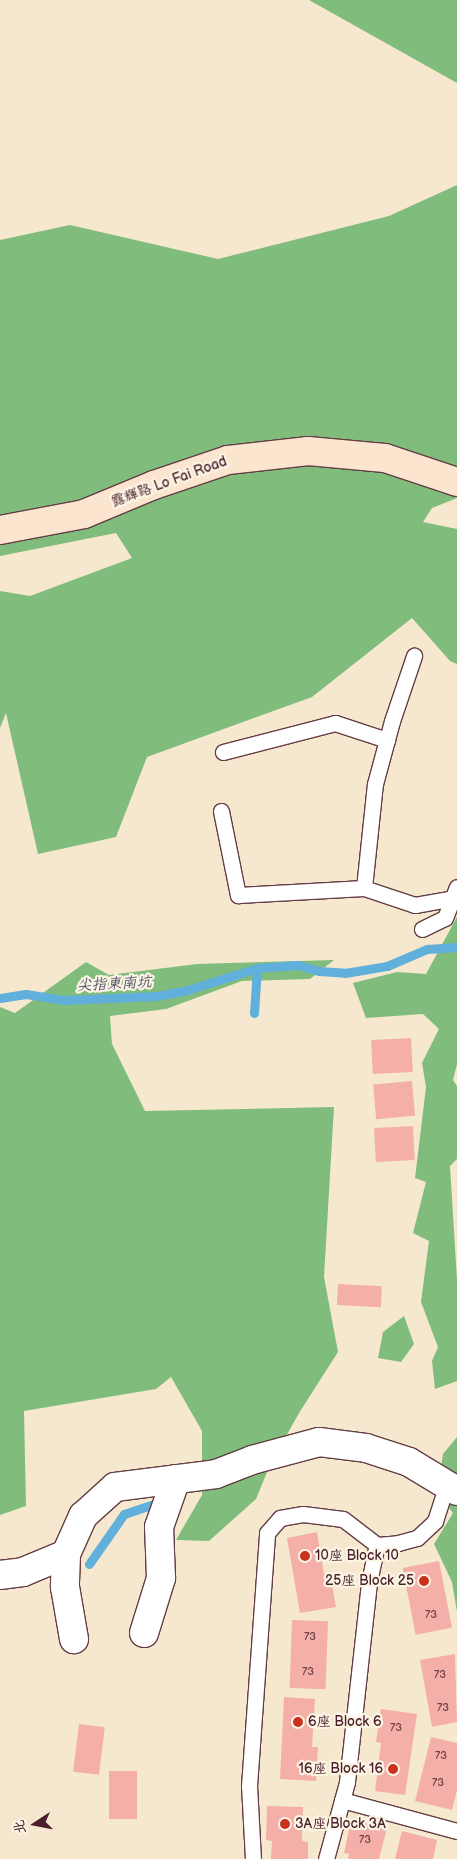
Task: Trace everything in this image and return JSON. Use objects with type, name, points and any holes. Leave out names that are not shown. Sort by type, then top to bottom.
[{"type":"street","name":"露輝路 Lo Fai Road","points":[[0,530],[84,514],[154,486],[228,460],[308,451],[385,458],[457,482]]},
{"type":"street","points":[[74,1639],[65,1587],[66,1554],[83,1516],[115,1487],[216,1474],[252,1460],[319,1442],[366,1448],[409,1462],[452,1488]]},
{"type":"street","points":[[144,1633],[162,1578],[159,1527],[176,1479]]},
{"type":"street","points":[[0,1575],[23,1572],[66,1554]]},
{"type":"lane","points":[[364,888],[375,784],[414,656]]},
{"type":"lane","points":[[223,752],[335,723],[387,740]]},
{"type":"lane","points":[[221,811],[238,895],[364,888],[415,905],[455,892]]},
{"type":"lane","points":[[422,929],[445,918],[455,892]]},
{"type":"lane","points":[[253,1859],[249,1786],[267,1533],[280,1518],[303,1514],[343,1519],[377,1545],[398,1543],[417,1538],[435,1521],[452,1488]]},
{"type":"lane","points":[[326,1859],[348,1782],[369,1582],[377,1545]]},
{"type":"lane","points":[[342,1800],[457,1831]]},
{"type":"green space","points":[[309,0],[457,0],[457,83]]},
{"type":"green space","points":[[457,185],[457,498],[432,508],[423,522],[457,529],[457,664],[450,661],[412,618],[312,697],[147,757],[116,837],[38,854],[6,713],[0,728],[0,591],[30,596],[132,558],[116,533],[0,556],[0,240],[70,225],[218,259],[389,216]]},
{"type":"green space","points":[[457,917],[457,1064],[453,1080],[457,1086],[457,1159],[450,1166],[457,1280],[457,1381],[435,1389],[432,1361],[438,1347],[421,1302],[429,1241],[413,1233],[426,1182],[415,1178],[426,1087],[422,1063],[439,1029],[423,1014],[366,1018],[353,983],[397,972],[426,974]]},
{"type":"green space","points":[[334,960],[310,979],[242,981],[166,1009],[110,1016],[112,1044],[145,1111],[334,1107],[324,1277],[338,1352],[299,1413],[270,1465],[256,1499],[209,1541],[176,1540],[202,1495],[202,1431],[171,1377],[156,1389],[24,1411],[26,1506],[0,1515],[0,1007],[15,1013],[86,962],[109,975],[197,964]]},
{"type":"green space","points":[[404,1316],[414,1344],[401,1362],[378,1358],[383,1332]]},
{"type":"green space","points":[[457,1437],[457,1612],[452,1582],[434,1544],[453,1513],[437,1492],[443,1454]]},
{"type":"building","points":[[411,1038],[413,1072],[373,1074],[371,1040]]},
{"type":"building","points":[[412,1081],[415,1116],[376,1119],[373,1084]]},
{"type":"building","points":[[413,1126],[415,1160],[376,1162],[374,1128]]},
{"type":"building","points":[[338,1284],[382,1286],[381,1307],[337,1305]]},
{"type":"building","points":[[317,1532],[324,1574],[330,1573],[336,1607],[300,1613],[287,1538]]},
{"type":"building","points":[[439,1561],[452,1628],[416,1635],[403,1568]]},
{"type":"building","points":[[292,1620],[328,1621],[326,1689],[290,1688]]},
{"type":"building","points":[[455,1654],[457,1722],[432,1727],[420,1660]]},
{"type":"building","points":[[284,1697],[315,1699],[312,1747],[318,1747],[316,1781],[280,1779]]},
{"type":"building","points":[[381,1709],[417,1714],[405,1795],[375,1791],[381,1743],[376,1742]]},
{"type":"building","points":[[79,1724],[105,1727],[99,1775],[73,1772]]},
{"type":"building","points":[[431,1737],[457,1743],[457,1790],[452,1810],[415,1801]]},
{"type":"building","points":[[109,1771],[137,1771],[137,1819],[109,1819]]},
{"type":"building","name":"3A座 Block 3A","points":[[267,1806],[303,1807],[302,1841],[308,1842],[308,1859],[271,1859],[272,1841],[266,1840]]},
{"type":"building","points":[[351,1820],[387,1828],[379,1859],[348,1859],[349,1854],[344,1853]]},
{"type":"building","points":[[402,1831],[437,1840],[433,1859],[395,1859]]},
{"type":"waterway","points":[[254,1013],[257,968],[298,965],[319,971],[345,973],[387,966],[427,949],[457,947]]},
{"type":"waterway","name":"尖指東南坑","points":[[0,998],[26,994],[65,1000],[157,996],[187,990],[257,968]]},
{"type":"waterway","points":[[89,1564],[124,1514],[163,1501]]},
{"type":"place","name":"10座 Block 10","points":[[305,1556]]},
{"type":"place","name":"25座 Block 25","points":[[424,1581]]},
{"type":"place","name":"6座 Block 6","points":[[298,1722]]},
{"type":"place","name":"16座 Block 16","points":[[393,1769]]},
{"type":"place","name":"3A座 Block 3A","points":[[285,1824]]}]
